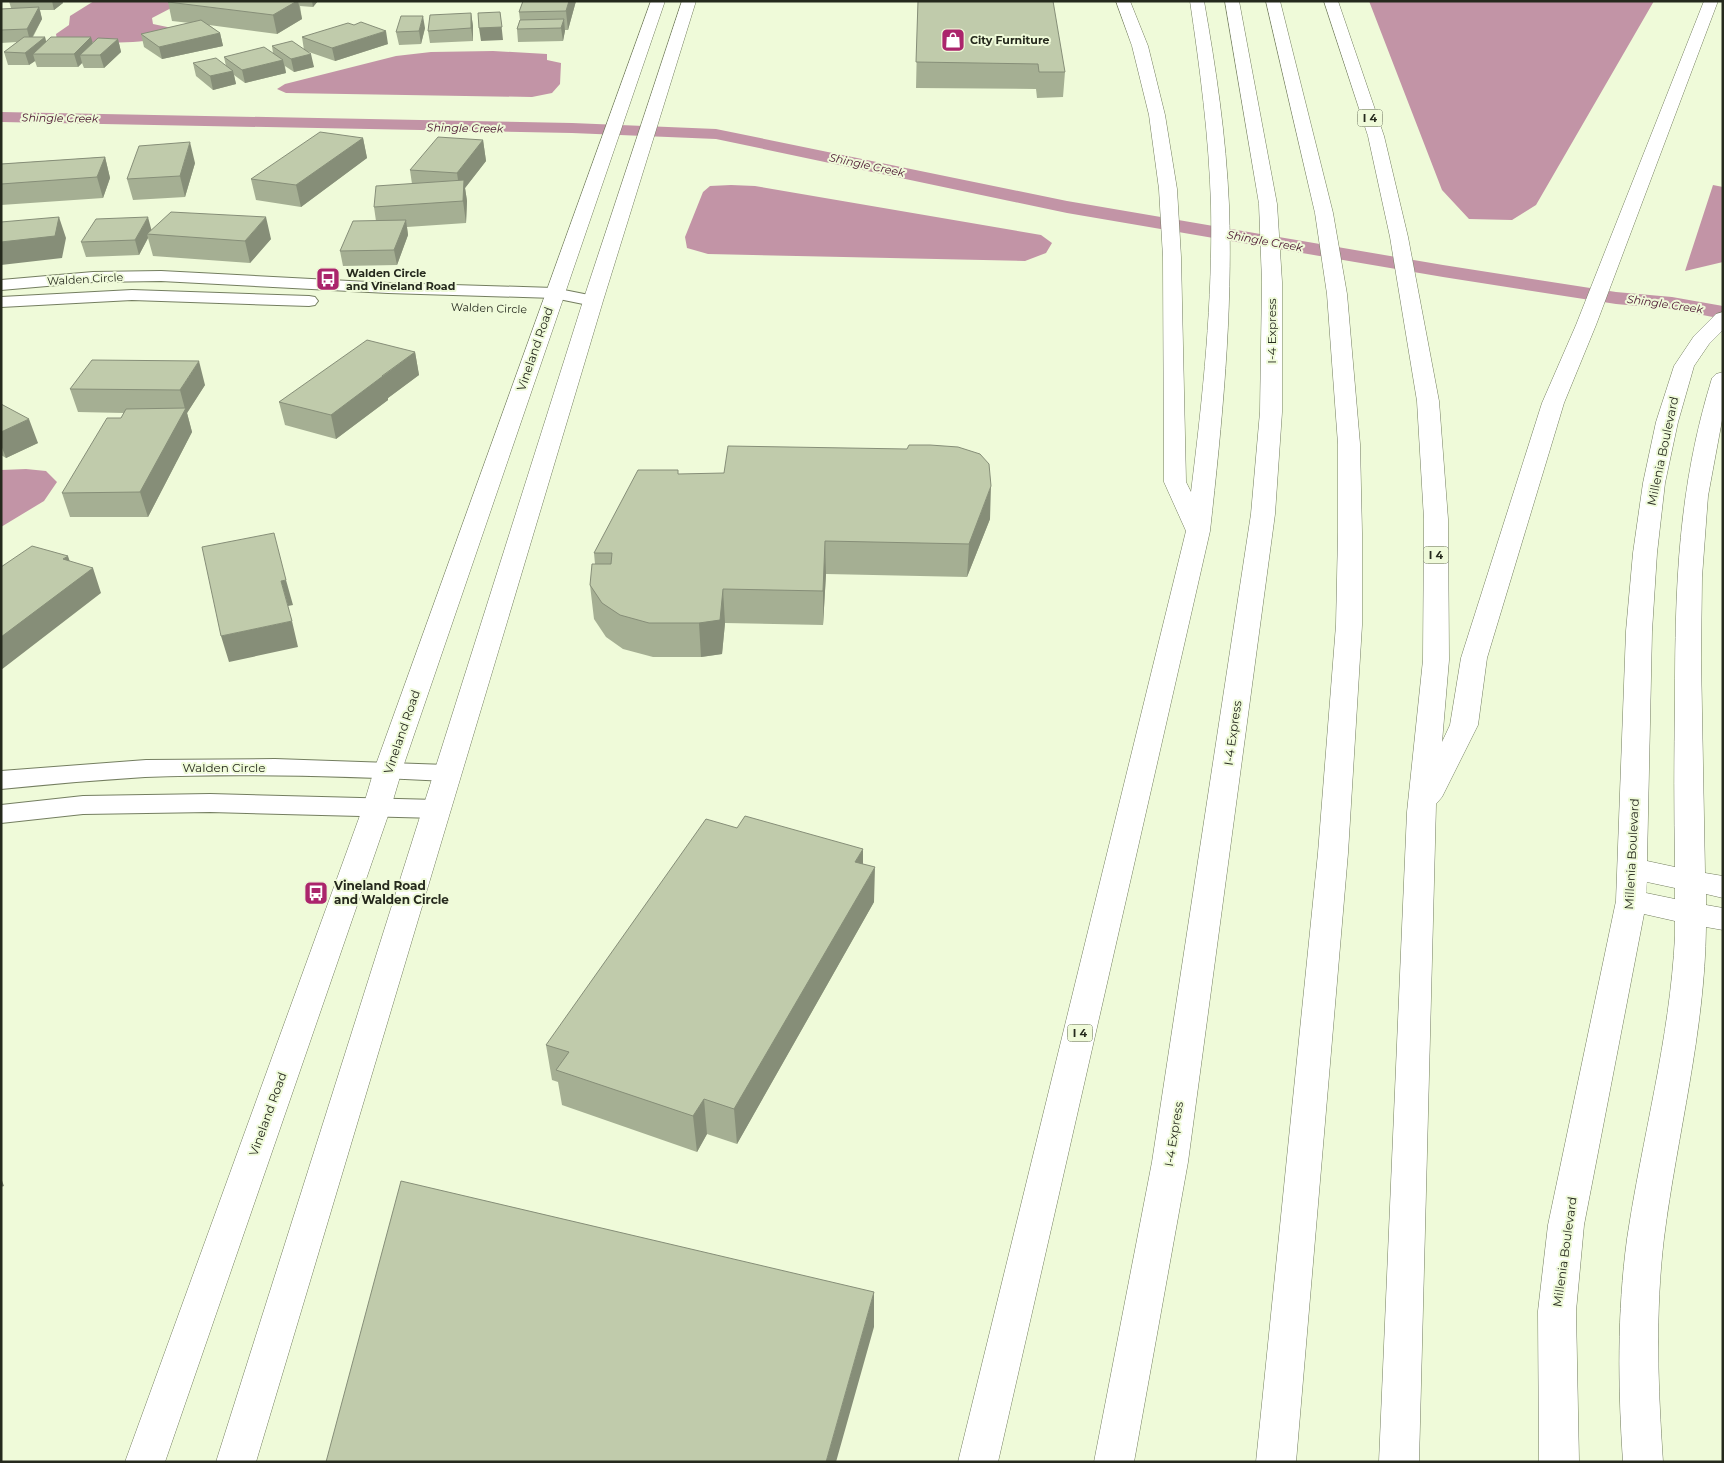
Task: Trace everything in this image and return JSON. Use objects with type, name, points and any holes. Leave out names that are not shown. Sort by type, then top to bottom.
[{"type":"main road","name":"Vineland Road","points":[[145,1462],[378,807],[388,770],[658,1]]},
{"type":"main road","points":[[236,1462],[593,301],[689,1]]},
{"type":"main road","points":[[1123,1],[1140,46],[1157,115],[1168,189],[1172,257],[1175,482],[1198,531]]},
{"type":"main road","name":"I 4","points":[[978,1462],[1198,531],[1216,375],[1220,205],[1212,93],[1197,1]]},
{"type":"main road","name":"I-4 Express","points":[[1114,1462],[1170,1162],[1248,628],[1263,514],[1272,412],[1272,282],[1268,204],[1232,1]]},
{"type":"main road","points":[[1274,1],[1324,213],[1337,294],[1349,444],[1349,624],[1333,854],[1276,1462]]},
{"type":"main road","name":"I 4","points":[[1330,1],[1376,136],[1399,237],[1428,401],[1436,520],[1436,660],[1421,812],[1399,1462]]},
{"type":"main road","points":[[1421,812],[1464,725],[1474,658],[1553,403],[1586,325],[1711,1]]},
{"type":"main road","name":"Millenia Boulevard","points":[[1559,1462],[1556,1343],[1562,1254],[1631,901],[1638,654],[1642,578],[1651,506],[1662,442],[1678,384],[1688,358],[1716,324]]},
{"type":"main road","points":[[1644,1462],[1638,1376],[1641,1282],[1646,1239],[1687,979],[1691,913],[1688,634],[1690,572],[1702,464],[1714,404],[1723,378]]},
{"type":"main road","points":[[1633,869],[1723,887]]},
{"type":"main road","points":[[1631,901],[1723,919]]},
{"type":"street","name":"Walden Circle","points":[[1,285],[93,277],[161,276],[388,288],[551,302]]},
{"type":"street","name":"Walden Circle","points":[[1,302],[132,295],[323,302]]},
{"type":"street","name":"Walden Circle","points":[[458,307],[593,301]]},
{"type":"street","name":"Walden Circle","points":[[1,780],[103,771],[220,767],[448,773]]},
{"type":"street","points":[[1,814],[83,805],[210,804],[437,809]]},
{"type":"shaded area","points":[[94,1],[168,1],[177,5],[152,18],[153,24],[172,28],[159,37],[150,40],[109,43],[57,40],[56,34],[69,25],[70,16]]},
{"type":"shaded area","points":[[1369,1],[1654,1],[1536,205],[1512,220],[1469,219],[1442,190]]},
{"type":"shaded area","points":[[493,51],[547,54],[547,60],[561,63],[560,84],[552,93],[532,97],[286,93],[277,89],[285,84],[396,56],[431,52]]},
{"type":"shaded area","points":[[1713,185],[1723,187],[1723,262],[1685,271]]},
{"type":"shaded area","points":[[710,186],[755,186],[1041,235],[1052,243],[1046,253],[1025,261],[708,254],[687,248],[685,237],[703,192]]},
{"type":"shaded area","points":[[26,469],[46,471],[57,482],[44,501],[1,527],[1,470]]},
{"type":"building","points":[[297,1],[273,15],[168,2]]},
{"type":"building","points":[[523,1],[569,1],[566,11],[519,12]]},
{"type":"building","points":[[918,1],[1053,1],[1065,72],[1039,72],[1038,64],[916,62]]},
{"type":"building","points":[[39,7],[27,29],[1,30],[1,9]]},
{"type":"building","points":[[500,12],[502,27],[479,28],[478,13]]},
{"type":"building","points":[[471,13],[471,28],[428,31],[430,15]]},
{"type":"building","points":[[401,16],[423,16],[419,31],[396,32]]},
{"type":"building","points":[[564,19],[561,28],[517,29],[520,20]]},
{"type":"building","points":[[201,20],[220,33],[159,47],[141,34]]},
{"type":"building","points":[[361,22],[386,31],[332,48],[302,37],[348,23],[354,25]]},
{"type":"building","points":[[24,37],[45,37],[25,53],[4,52]]},
{"type":"building","points":[[51,37],[91,37],[74,54],[33,54]]},
{"type":"building","points":[[98,38],[118,39],[100,55],[80,55]]},
{"type":"building","points":[[292,41],[311,54],[291,59],[272,46]]},
{"type":"building","points":[[264,47],[283,60],[242,70],[224,57]]},
{"type":"building","points":[[216,58],[233,71],[210,76],[193,63]]},
{"type":"building","points":[[320,132],[363,138],[296,185],[251,179]]},
{"type":"building","points":[[438,137],[483,140],[457,173],[410,170]]},
{"type":"building","points":[[190,142],[180,176],[127,179],[139,146]]},
{"type":"building","points":[[105,157],[97,177],[1,184],[1,164]]},
{"type":"building","points":[[464,180],[463,201],[374,207],[376,186]]},
{"type":"building","points":[[171,212],[266,217],[245,241],[147,234]]},
{"type":"building","points":[[59,217],[55,236],[1,242],[1,222]]},
{"type":"building","points":[[148,217],[135,240],[81,242],[96,219]]},
{"type":"building","points":[[406,220],[394,250],[340,251],[353,221]]},
{"type":"building","points":[[367,340],[415,352],[331,415],[279,402]]},
{"type":"building","points":[[92,360],[199,361],[180,390],[70,389]]},
{"type":"building","points":[[1,404],[29,419],[1,432]]},
{"type":"building","points":[[186,408],[140,492],[62,493],[107,418],[121,418],[126,409]]},
{"type":"building","points":[[909,445],[958,447],[980,454],[989,464],[991,486],[969,544],[825,541],[823,591],[723,589],[720,620],[699,623],[649,623],[620,615],[602,603],[590,585],[592,564],[611,564],[612,553],[594,553],[638,470],[678,470],[678,474],[724,473],[728,446],[907,449]]},
{"type":"building","points":[[274,533],[286,580],[281,581],[292,621],[221,636],[202,547]]},
{"type":"building","points":[[32,546],[68,556],[63,559],[93,568],[1,637],[1,567]]},
{"type":"building","points":[[745,816],[863,849],[855,862],[875,867],[734,1109],[704,1099],[693,1116],[556,1070],[569,1052],[546,1045],[706,819],[737,828]]},
{"type":"building","points":[[401,1181],[874,1292],[826,1462],[326,1462]]},
{"type":"waterway","name":"Shingle Creek","points":[[1,117],[572,128],[716,134],[1067,207],[1443,271],[1616,298],[1672,303],[1723,313]]},
{"type":"place","name":"City Furniture","points":[[953,40]]},
{"type":"place","name":"Walden Circle and Vineland Road","points":[[328,279]]},
{"type":"place","name":"Vineland Road and Walden Circle","points":[[316,893]]}]
